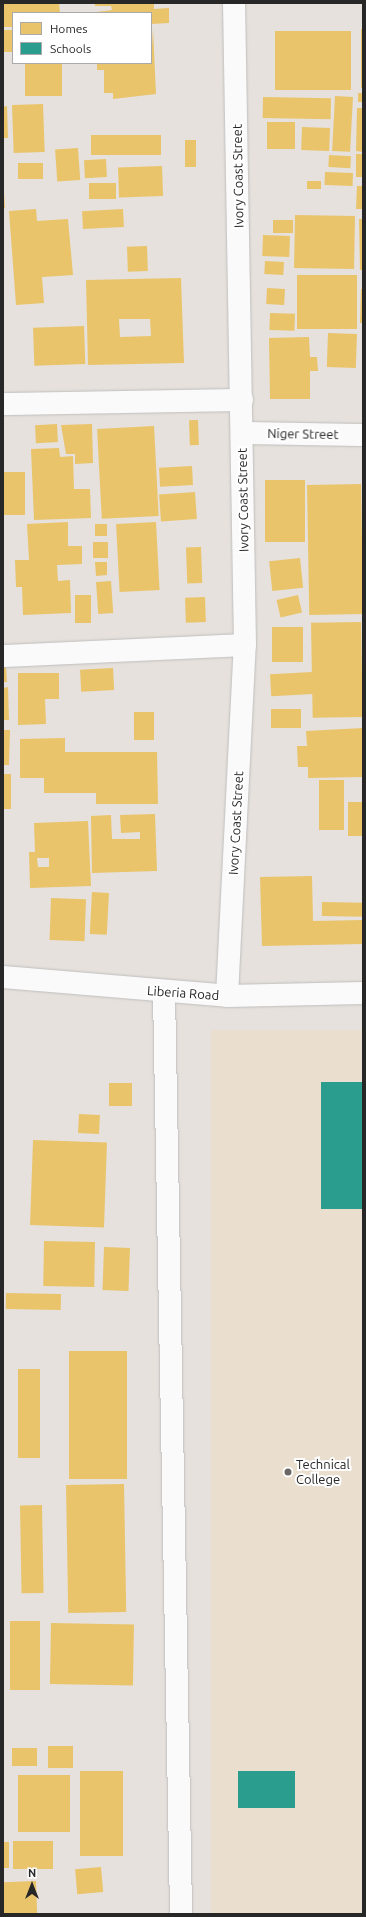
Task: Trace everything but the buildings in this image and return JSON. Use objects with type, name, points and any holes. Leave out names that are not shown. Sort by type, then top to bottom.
[{"type":"street","name":"Ivory Coast Street","points":[[227,996],[245,645],[243,433],[234,3]]},
{"type":"street","points":[[3,404],[242,400]]},
{"type":"street","name":"Niger Street","points":[[243,433],[363,435]]},
{"type":"street","points":[[3,656],[245,645]]},
{"type":"street","name":"Liberia Road","points":[[3,977],[164,992],[227,996],[363,993]]},
{"type":"street","points":[[164,992],[180,1914]]},
{"type":"shaded area","name":"Technical College","points":[[211,1030],[363,1030],[363,1914],[211,1914]]},
{"type":"place","name":"Technical College","points":[[288,1472]]}]
